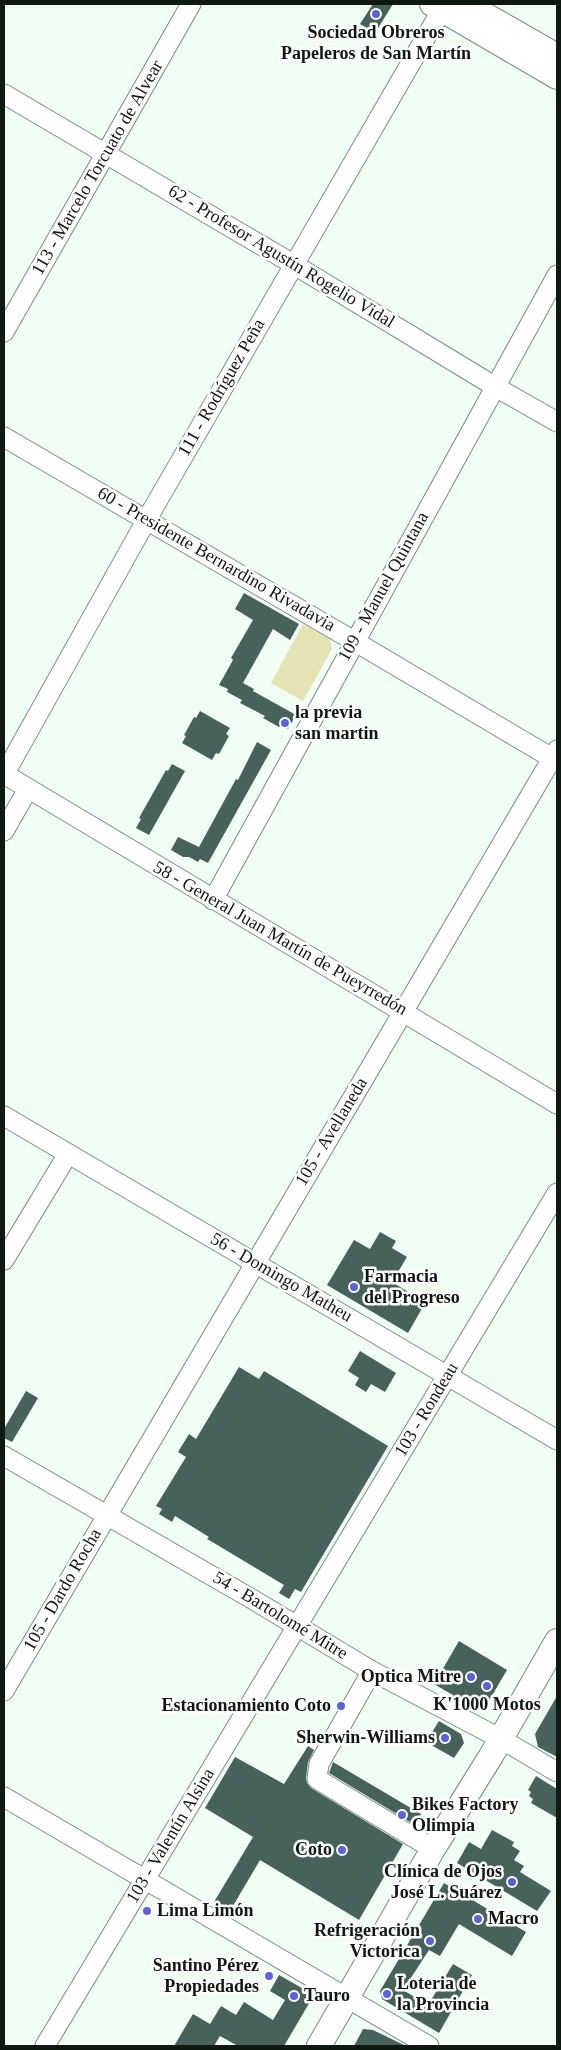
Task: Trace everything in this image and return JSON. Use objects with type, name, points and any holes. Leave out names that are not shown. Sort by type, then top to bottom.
[{"type":"main road","points":[[466,4],[557,56]]},
{"type":"main road","points":[[439,6],[557,77]]},
{"type":"main road","points":[[319,2046],[433,1849],[557,1642]]},
{"type":"street","name":"113 - Marcelo Torcuato de Alvear","points":[[4,332],[191,4]]},
{"type":"street","name":"111 - Rodríguez Peña","points":[[4,775],[147,519],[439,6]]},
{"type":"street","name":"62 - Profesor Agustín Rogelio Vidal","points":[[4,94],[557,422]]},
{"type":"street","name":"109 - Manuel Quintana","points":[[213,900],[354,640],[557,275]]},
{"type":"street","name":"60 - Presidente Bernardino Rivadavia","points":[[4,437],[556,757]]},
{"type":"street","name":"105 - Avellaneda","points":[[107,1515],[254,1262],[556,757]]},
{"type":"street","name":"58 - General Juan Martín de Pueyrredón","points":[[4,775],[557,1104]]},
{"type":"street","points":[[4,831],[28,789]]},
{"type":"street","name":"56 - Domingo Matheu","points":[[4,1116],[557,1440]]},
{"type":"street","points":[[4,1260],[68,1154]]},
{"type":"street","name":"103 - Rondeau","points":[[298,1627],[557,1193]]},
{"type":"street","name":"54 - Bartolomé Mitre","points":[[4,1456],[372,1671],[500,1739],[557,1772]]},
{"type":"street","name":"105 - Dardo Rocha","points":[[4,1691],[107,1515]]},
{"type":"street","name":"103 - Valentín Alsina","points":[[45,2046],[170,1836],[298,1627]]},
{"type":"street","points":[[372,1671],[319,1764],[317,1779],[433,1849]]},
{"type":"street","points":[[4,1797],[144,1881],[429,2046]]},
{"type":"shaded area","points":[[303,624],[330,639],[332,649],[303,701],[271,683]]},
{"type":"building","name":"Sociedad Obreros Papeleros de San Martín","points":[[373,4],[393,4],[375,33],[360,24]]},
{"type":"building","points":[[244,593],[299,624],[290,640],[273,629],[243,683],[254,689],[253,691],[296,715],[288,729],[281,724],[279,727],[263,718],[265,716],[240,703],[242,700],[227,692],[228,689],[219,685],[233,660],[231,658],[253,620],[235,609]]},
{"type":"building","points":[[200,711],[230,728],[226,734],[229,736],[219,754],[216,753],[212,760],[182,743],[186,736],[184,735],[194,717],[196,718]]},
{"type":"building","points":[[257,742],[271,750],[208,863],[200,859],[198,862],[189,857],[183,857],[171,850],[178,837],[199,847],[236,779],[238,780]]},
{"type":"building","points":[[172,764],[185,771],[149,835],[136,828],[141,819],[139,818],[166,770],[168,771]]},
{"type":"building","points":[[380,1232],[396,1241],[392,1248],[407,1257],[392,1282],[410,1293],[408,1296],[424,1305],[408,1333],[327,1285],[354,1240],[370,1249]]},
{"type":"building","points":[[360,1351],[396,1373],[385,1392],[371,1384],[366,1392],[355,1385],[359,1378],[348,1371]]},
{"type":"building","points":[[239,1367],[259,1379],[264,1371],[388,1446],[301,1592],[295,1589],[289,1599],[279,1593],[284,1585],[207,1539],[209,1537],[175,1516],[172,1522],[159,1514],[162,1509],[156,1506],[186,1457],[178,1452],[189,1434],[196,1439]]},
{"type":"building","points":[[26,1391],[38,1398],[12,1442],[4,1438],[4,1429]]},
{"type":"building","points":[[459,1641],[507,1670],[487,1704],[475,1708],[434,1684]]},
{"type":"building","points":[[557,1696],[557,1757],[538,1747],[535,1734]]},
{"type":"building","name":"Sherwin-Williams","points":[[439,1721],[461,1734],[464,1743],[454,1758],[426,1742]]},
{"type":"building","points":[[308,1746],[314,1750],[308,1762],[306,1778],[311,1788],[403,1844],[359,1920],[260,1860],[230,1911],[214,1902],[253,1837],[205,1808],[235,1757],[284,1784]]},
{"type":"building","points":[[333,1762],[421,1814],[415,1825],[329,1773]]},
{"type":"building","points":[[536,1776],[557,1789],[557,1818],[531,1803],[533,1799],[529,1796],[531,1792],[528,1790]]},
{"type":"building","name":"Clínica de Ojos José L. Suárez","points":[[492,1830],[514,1842],[512,1846],[520,1851],[514,1860],[524,1866],[520,1872],[551,1891],[537,1911],[457,1863],[469,1842],[481,1849]]},
{"type":"building","points":[[444,1883],[526,1932],[512,1956],[459,1924],[440,1956],[429,1950],[403,1990],[428,2005],[453,1964],[472,1975],[439,2033],[382,1999],[380,1991]]},
{"type":"building","points":[[279,1975],[309,1992],[311,2000],[284,2046],[238,2046],[220,2036],[214,2046],[174,2046],[193,2014],[210,2024],[221,2006],[236,2015],[244,2002],[273,2020],[285,2000],[270,1991]]},
{"type":"building","points":[[363,2029],[373,2030],[406,2046],[354,2046]]},
{"type":"place","name":"Sociedad Obreros Papeleros de San Martín","points":[[376,14]]},
{"type":"place","name":"la previa san martin","points":[[285,723]]},
{"type":"place","name":"Farmacia del Progreso","points":[[354,1287]]},
{"type":"place","name":"Optica Mitre","points":[[471,1677]]},
{"type":"place","name":"K'1000 Motos","points":[[487,1686]]},
{"type":"place","name":"Estacionamiento Coto","points":[[341,1706]]},
{"type":"place","name":"Sherwin-Williams","points":[[445,1738]]},
{"type":"place","name":"Bikes Factory Olimpia","points":[[402,1815]]},
{"type":"place","name":"Coto","points":[[342,1850]]},
{"type":"place","name":"Clínica de Ojos José L. Suárez","points":[[512,1882]]},
{"type":"place","name":"Lima Limón","points":[[147,1911]]},
{"type":"place","name":"Macro","points":[[478,1919]]},
{"type":"place","name":"Refrigeración Victorica","points":[[430,1941]]},
{"type":"place","name":"Santino Pérez Propiedades","points":[[269,1976]]},
{"type":"place","name":"Loteria de la Provincia","points":[[387,1994]]},
{"type":"place","name":"Tauro","points":[[294,1996]]}]
